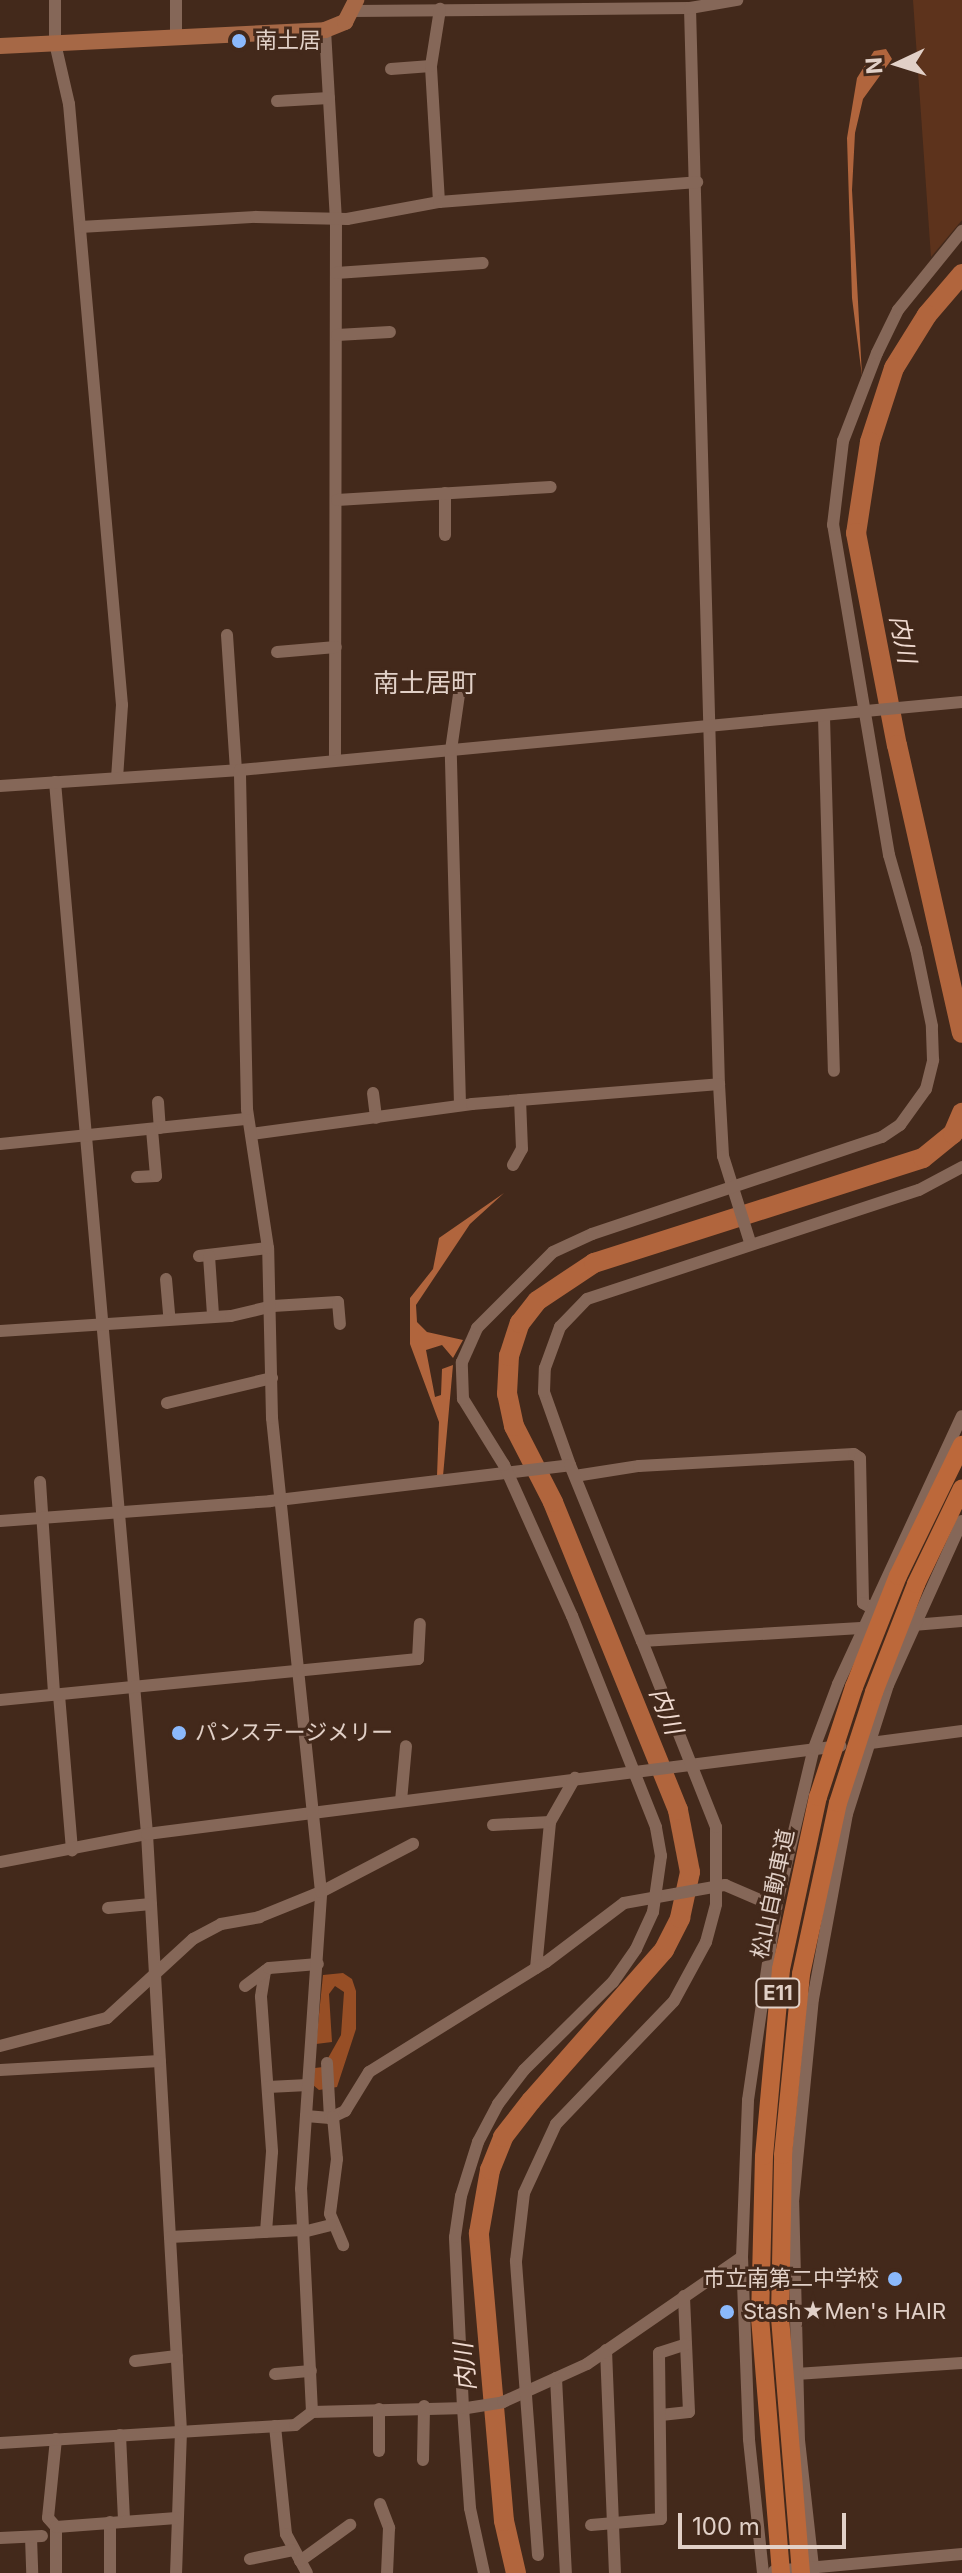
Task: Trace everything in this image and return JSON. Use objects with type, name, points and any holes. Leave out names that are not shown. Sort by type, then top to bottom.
[{"type":"highway","name":"松山自動車道","points":[[781,2573],[760,2319],[764,2156],[781,1969],[818,1797],[854,1687],[898,1576],[962,1445]]},
{"type":"highway","name":"松山自動車道","points":[[807,2570],[780,2318],[783,2155],[801,1974],[838,1803],[874,1692],[962,1488]]},
{"type":"main road","points":[[0,46],[325,30],[345,22],[354,5]]},
{"type":"street","points":[[55,0],[55,43],[69,104],[122,705],[117,778]]},
{"type":"street","points":[[176,0],[176,35]]},
{"type":"street","points":[[354,5],[440,9],[501,4],[690,8],[735,0]]},
{"type":"street","points":[[690,8],[713,728],[719,1084],[723,1156],[748,1239]]},
{"type":"street","points":[[439,202],[431,66],[440,9]]},
{"type":"street","points":[[325,30],[336,219],[335,758]]},
{"type":"street","points":[[391,69],[431,66]]},
{"type":"street","points":[[277,101],[329,98]]},
{"type":"street","points":[[80,227],[256,217],[336,219],[439,202],[697,182]]},
{"type":"street","points":[[484,2573],[470,2508],[455,2237],[478,2142],[524,2070],[613,1982],[636,1949],[659,1895],[661,1856],[656,1827],[634,1770],[512,1473],[463,1399],[462,1362],[477,1328],[553,1252],[592,1234],[732,1191],[882,1137],[900,1125],[926,1089],[933,1060],[932,1026],[889,855],[866,713],[835,562],[833,511],[841,451],[862,388],[898,310],[962,231]]},
{"type":"street","points":[[336,273],[483,263]]},
{"type":"street","points":[[337,335],[390,332]]},
{"type":"street","points":[[337,500],[551,487]]},
{"type":"street","points":[[445,493],[445,535]]},
{"type":"street","points":[[227,635],[238,770],[248,1119],[268,1248],[273,1306],[272,1378],[281,1499],[321,1892],[306,2116],[303,2231],[312,2412]]},
{"type":"street","points":[[277,652],[336,647]]},
{"type":"street","points":[[460,1105],[451,750],[461,681]]},
{"type":"street","points":[[0,786],[238,770],[335,758],[713,728],[962,702]]},
{"type":"street","points":[[824,717],[834,1071]]},
{"type":"street","points":[[55,782],[147,1834],[181,2431],[176,2573]]},
{"type":"street","points":[[251,1134],[460,1105],[719,1084]]},
{"type":"street","points":[[373,1093],[376,1118]]},
{"type":"street","points":[[513,1165],[522,1149],[520,1100]]},
{"type":"street","points":[[137,1177],[156,1176],[158,1102]]},
{"type":"street","points":[[0,1144],[248,1119]]},
{"type":"street","points":[[538,2555],[517,2225],[537,2157],[581,2096],[674,2001],[706,1942],[715,1889],[716,1827],[692,1762],[569,1469],[552,1420],[544,1380],[551,1344],[572,1311],[606,1290],[748,1239],[919,1190],[962,1167]]},
{"type":"street","points":[[213,1315],[204,1256],[268,1248]]},
{"type":"street","points":[[166,1279],[169,1317]]},
{"type":"street","points":[[0,1331],[257,1313],[273,1306],[338,1302],[340,1324]]},
{"type":"street","points":[[167,1403],[272,1378]]},
{"type":"street","points":[[962,1416],[870,1607],[814,1748],[776,1907],[748,2100],[742,2257],[749,2439],[762,2573],[882,2567],[962,2554]]},
{"type":"street","points":[[0,1521],[281,1499],[512,1473],[854,1454],[860,1458],[863,1603],[870,1607]]},
{"type":"street","points":[[40,1482],[56,1695],[72,1850]]},
{"type":"street","points":[[807,2570],[796,2374],[793,2202],[804,2064],[835,1864],[869,1744],[913,1625],[962,1521]]},
{"type":"street","points":[[913,1625],[962,1621]]},
{"type":"street","points":[[0,1700],[418,1659],[420,1624]]},
{"type":"street","points":[[642,1641],[861,1628]]},
{"type":"street","points":[[0,1862],[147,1834],[692,1762],[962,1731]]},
{"type":"street","points":[[401,1801],[406,1746]]},
{"type":"street","points":[[536,1968],[550,1822],[575,1778]]},
{"type":"street","points":[[493,1825],[550,1822]]},
{"type":"street","points":[[0,2046],[107,2018],[193,1939],[221,1924],[259,1917],[321,1892],[413,1844]]},
{"type":"street","points":[[306,2116],[332,2118],[345,2111],[369,2072],[536,1968],[624,1903],[659,1895],[735,1887],[776,1907]]},
{"type":"street","points":[[108,1908],[151,1904]]},
{"type":"street","points":[[245,1986],[265,1971],[318,1964]]},
{"type":"street","points":[[265,1971],[261,1997],[268,2087],[271,2204],[266,2232]]},
{"type":"street","points":[[0,2070],[160,2061]]},
{"type":"street","points":[[327,2063],[337,2159],[330,2188],[331,2225],[343,2245]]},
{"type":"street","points":[[268,2087],[308,2085]]},
{"type":"street","points":[[170,2237],[303,2231],[331,2225]]},
{"type":"street","points":[[0,2443],[275,2426],[302,2422],[312,2412],[424,2406],[465,2408],[526,2393],[606,2350],[742,2257]]},
{"type":"street","points":[[661,2415],[689,2412],[684,2296]]},
{"type":"street","points":[[591,2525],[661,2519],[659,2353],[686,2344]]},
{"type":"street","points":[[606,2350],[615,2573]]},
{"type":"street","points":[[135,2361],[177,2356]]},
{"type":"street","points":[[796,2374],[962,2363]]},
{"type":"street","points":[[275,2374],[311,2371]]},
{"type":"street","points":[[556,2378],[566,2573]]},
{"type":"street","points":[[423,2460],[424,2406]]},
{"type":"street","points":[[379,2409],[379,2451]]},
{"type":"street","points":[[275,2426],[286,2534],[307,2573]]},
{"type":"street","points":[[120,2435],[124,2521]]},
{"type":"street","points":[[56,2439],[48,2518],[56,2527],[56,2573]]},
{"type":"street","points":[[380,2504],[389,2528],[387,2573]]},
{"type":"street","points":[[56,2527],[177,2518]]},
{"type":"street","points":[[110,2522],[110,2573]]},
{"type":"street","points":[[250,2559],[296,2555],[345,2524]]},
{"type":"street","points":[[0,2538],[36,2537],[32,2573]]},
{"type":"shaded area","points":[[913,0],[962,0],[962,220],[931,257]]},
{"type":"shaded area","points":[[886,49],[892,59],[863,99],[855,133],[852,190],[862,376],[852,298],[847,138],[857,78],[874,51]]},
{"type":"shaded area","points":[[504,1193],[470,1224],[416,1305],[417,1322],[427,1332],[463,1340],[453,1358],[442,1345],[426,1350],[435,1397],[441,1395],[442,1369],[453,1365],[443,1476],[437,1476],[439,1422],[410,1344],[410,1298],[433,1269],[439,1238]]},
{"type":"shaded area","points":[[343,1973],[352,1979],[356,1991],[356,2029],[337,2087],[319,2090],[313,2085],[315,2068],[323,2067],[341,2035],[344,1992],[335,1986],[329,1994],[332,2042],[316,2044],[323,1975]]},
{"type":"waterway","name":"内川","points":[[962,274],[927,315],[894,368],[870,442],[856,533],[897,745],[962,1033]]},
{"type":"waterway","name":"内川","points":[[516,2573],[504,2521],[479,2233],[490,2170],[503,2137],[531,2101],[664,1950],[680,1918],[690,1872],[678,1810],[553,1502],[514,1426],[507,1394],[509,1356],[520,1323],[537,1301],[594,1263],[923,1158],[953,1134],[962,1113]]},
{"type":"place","name":"南土居","points":[[239,41]]},
{"type":"place","name":"パンステージメリー","points":[[179,1733]]},
{"type":"place","name":"市立南第二中学校","points":[[895,2279]]},
{"type":"place","name":"Stash★Men's HAIR","points":[[727,2312]]},
{"type":"district","name":"南土居町","points":[[425,683]]}]
